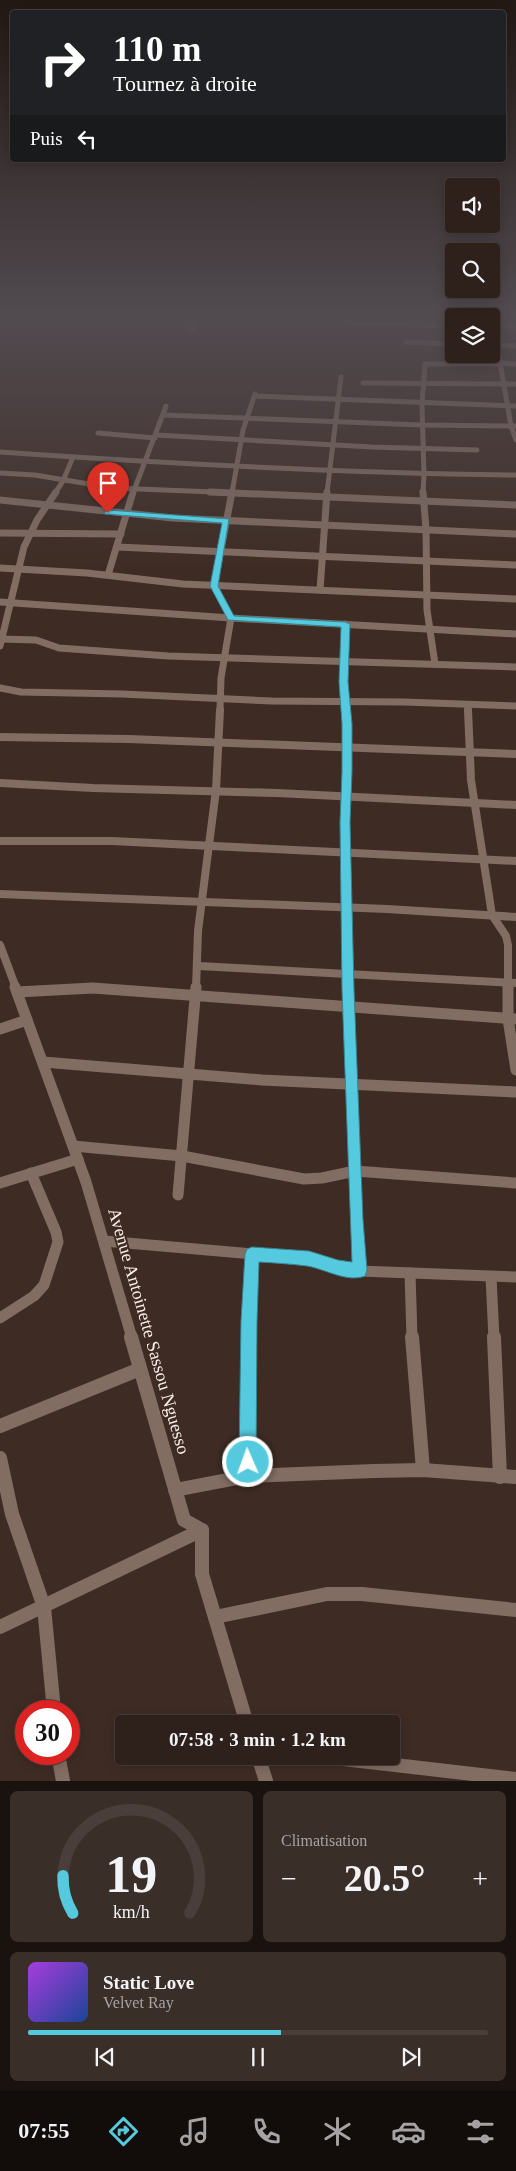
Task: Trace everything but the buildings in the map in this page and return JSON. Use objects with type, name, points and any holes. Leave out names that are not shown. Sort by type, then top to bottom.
[{"type":"street","points":[[178,1195],[190,1075],[198,966],[198,931],[216,790],[222,699],[221,678],[226,658],[231,618],[214,586],[222,553],[231,493],[242,441],[242,430],[252,404]]},
{"type":"street","points":[[320,590],[329,470],[339,404]]},
{"type":"street","points":[[423,404],[424,474],[422,486],[426,530],[427,594],[435,664]]},
{"type":"street","points":[[455,404],[516,406]]},
{"type":"street","points":[[108,575],[135,488],[156,437],[166,406]]},
{"type":"street","points":[[508,406],[516,440]]},
{"type":"street","points":[[164,415],[336,420],[423,425],[514,426]]},
{"type":"street","points":[[98,433],[242,441],[477,450]]},
{"type":"street","points":[[0,452],[146,462],[424,474],[516,475]]},
{"type":"street","points":[[73,457],[62,481],[45,506],[24,547],[0,641],[36,640],[59,648],[226,658],[516,667]]},
{"type":"street","points":[[0,473],[35,476],[100,487],[516,504]]},
{"type":"street","points":[[0,500],[127,515],[516,534]]},
{"type":"street","points":[[0,533],[121,534]]},
{"type":"street","points":[[117,547],[516,565]]},
{"type":"street","points":[[0,568],[108,575],[170,583],[214,586],[516,599]]},
{"type":"street","points":[[0,602],[231,618],[516,634]]},
{"type":"street","points":[[345,624],[345,822],[348,975],[360,1270]]},
{"type":"street","points":[[0,688],[21,692],[58,691],[222,699],[516,706]]},
{"type":"street","points":[[468,705],[471,780],[492,915],[506,936],[508,945],[516,1070]]},
{"type":"street","points":[[0,737],[516,754]]},
{"type":"street","points":[[0,782],[93,788],[216,790],[516,805]]},
{"type":"street","points":[[0,841],[112,841],[516,861]]},
{"type":"street","points":[[0,894],[201,901],[516,917]]},
{"type":"street","name":"Avenue Antoinette Sassou Nguesso","points":[[0,945],[78,1159],[104,1241],[184,1520],[202,1530]]},
{"type":"street","points":[[198,966],[511,982]]},
{"type":"street","points":[[17,992],[93,988],[512,1019]]},
{"type":"street","points":[[0,1028],[27,1020]]},
{"type":"street","points":[[43,1062],[262,1080],[516,1092]]},
{"type":"street","points":[[73,1146],[182,1156],[304,1179],[322,1178],[355,1171],[516,1183]]},
{"type":"street","points":[[0,1183],[78,1159]]},
{"type":"street","points":[[0,1318],[34,1296],[44,1285],[58,1242],[56,1232],[31,1173]]},
{"type":"street","points":[[104,1241],[309,1259],[338,1268],[360,1270],[516,1277]]},
{"type":"street","points":[[248,1476],[248,1379],[252,1254]]},
{"type":"street","points":[[410,1273],[412,1330],[423,1470]]},
{"type":"street","points":[[491,1277],[500,1477]]},
{"type":"street","points":[[0,1426],[140,1369]]},
{"type":"street","points":[[0,1458],[12,1514],[44,1607],[53,1700]]},
{"type":"street","points":[[175,1490],[248,1476],[423,1470],[516,1477]]},
{"type":"street","points":[[0,1627],[202,1530],[202,1574],[244,1715]]},
{"type":"street","points":[[214,1617],[327,1594],[362,1594],[516,1610]]},
{"type":"street","points":[[60,1765],[63,1781]]},
{"type":"street","points":[[261,1765],[266,1781]]},
{"type":"street","points":[[395,1765],[516,1779]]},
{"type":"route","points":[[108,513],[226,521],[222,553],[214,586],[231,618],[345,624],[346,661],[344,682],[347,724],[347,772],[345,822],[348,990],[356,1220],[360,1270],[338,1268],[309,1259],[252,1254],[249,1321],[248,1462]]}]
